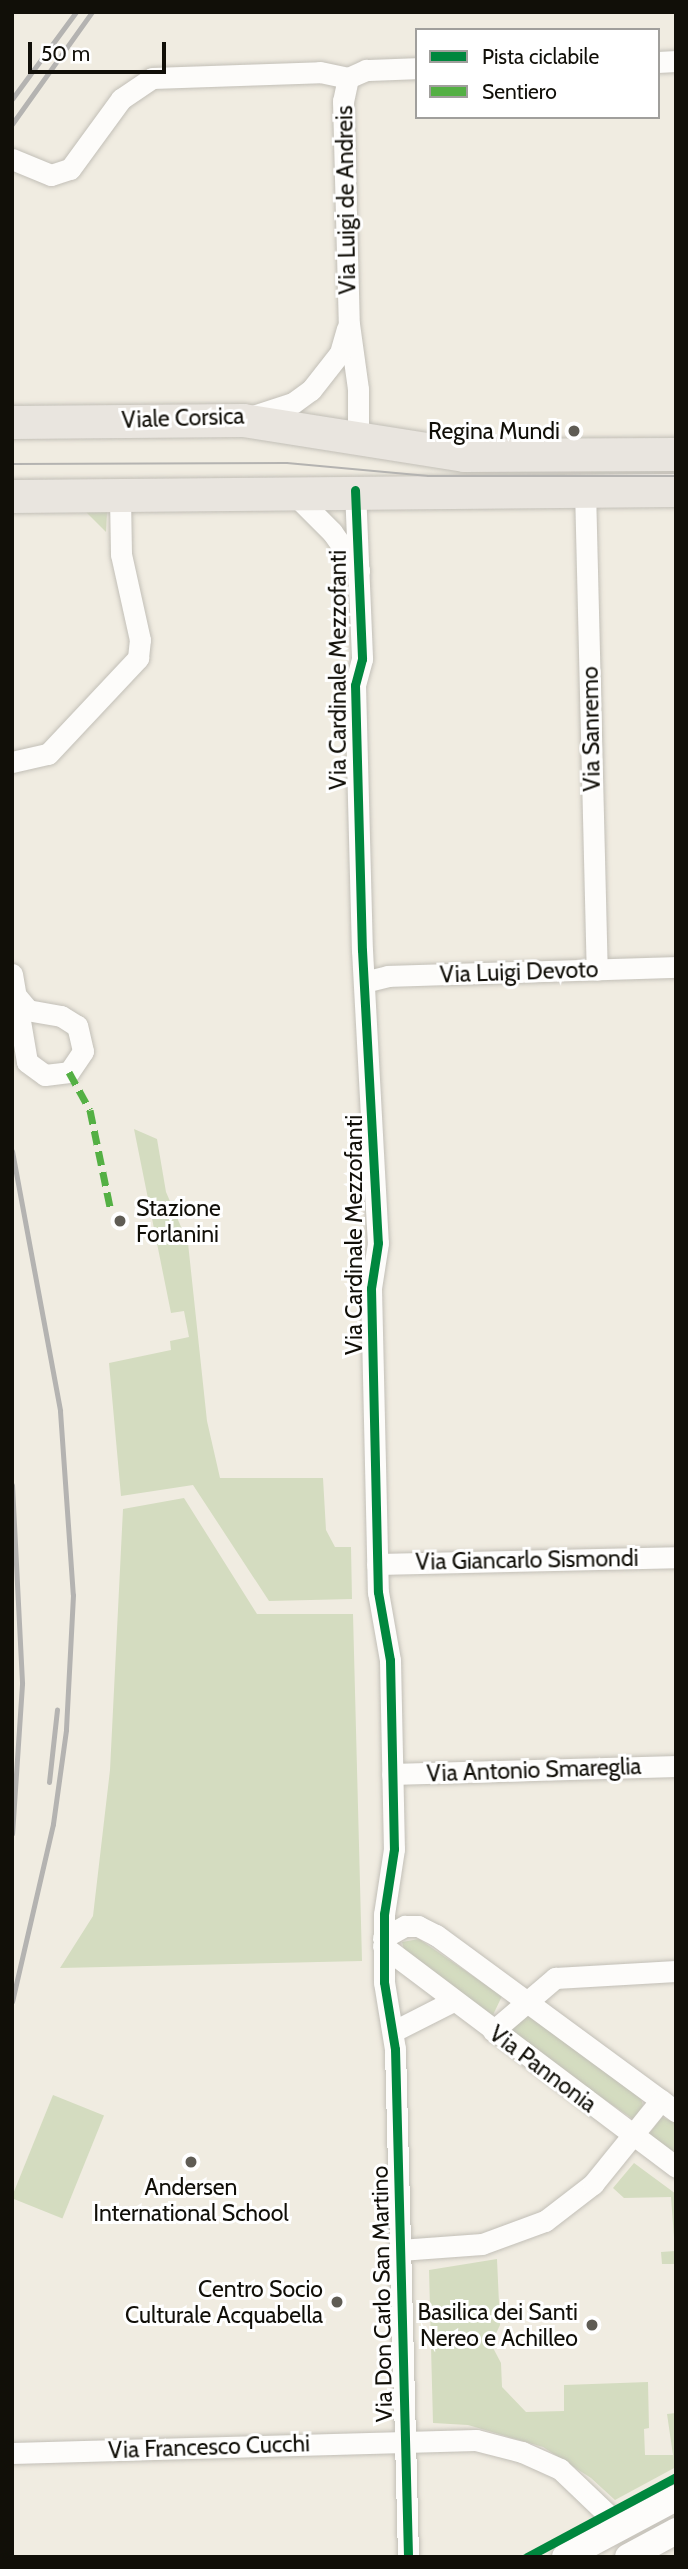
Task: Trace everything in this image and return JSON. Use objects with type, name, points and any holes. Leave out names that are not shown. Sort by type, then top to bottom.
[{"type":"main road","name":"Viale Corsica","points":[[12,422],[243,419]]},
{"type":"main road","points":[[243,419],[464,456],[676,454]]},
{"type":"main road","points":[[355,490],[358,437]]},
{"type":"main road","points":[[12,496],[355,490],[676,490]]},
{"type":"street","points":[[12,159],[51,175],[70,169],[121,99],[152,78],[320,72],[348,78],[366,70],[415,68]]},
{"type":"street","name":"Via Luigi de Andreis","points":[[348,78],[343,101],[349,324],[358,389],[358,437]]},
{"type":"street","name":"Viale Corsica","points":[[243,419],[293,403],[311,390],[340,353],[349,324]]},
{"type":"street","name":"Via Sanremo","points":[[585,489],[597,970]]},
{"type":"street","name":"Via Cardinale Mezzofanti","points":[[355,490],[362,659],[355,685],[364,982],[377,1188],[377,1252],[371,1288],[377,1564],[379,1614],[389,1652],[394,1857],[383,1942]]},
{"type":"street","name":"Via Cardinale Mezzofanti","points":[[290,491],[332,532],[360,571]]},
{"type":"street","points":[[12,762],[48,754],[138,658],[140,640],[121,554],[120,494]]},
{"type":"street","name":"Via Luigi Devoto","points":[[364,982],[388,976],[676,967]]},
{"type":"street","points":[[12,974],[17,997]]},
{"type":"street","name":"Via Giancarlo Sismondi","points":[[377,1564],[676,1557]]},
{"type":"street","name":"Via Antonio Smareglia","points":[[392,1774],[676,1766]]},
{"type":"street","name":"Via Pannonia","points":[[634,2136],[668,2105],[528,2001],[418,1926],[393,1930],[383,1942],[453,2001],[634,2136],[676,2167]]},
{"type":"street","name":"Via Don Carlo San Martino","points":[[383,1942],[385,1990],[394,2031],[408,2557]]},
{"type":"street","points":[[493,2031],[543,1986],[566,1975],[676,1971]]},
{"type":"street","points":[[394,2031],[453,2001]]},
{"type":"street","points":[[401,2250],[478,2245],[536,2226],[586,2191],[634,2136]]},
{"type":"street","name":"Via Francesco Cucchi","points":[[12,2453],[405,2440],[482,2441],[533,2456],[574,2478],[622,2528]]},
{"type":"street","points":[[565,2557],[676,2498]]},
{"type":"street","points":[[622,2528],[638,2551],[676,2531]]},
{"type":"green space","points":[[86,512],[107,512],[106,532]]},
{"type":"green space","points":[[134,1129],[157,1139],[166,1192],[188,1243],[207,1421],[220,1478],[323,1478],[326,1530],[335,1547],[351,1547],[352,1599],[269,1601],[193,1485],[121,1496],[109,1363],[171,1350],[170,1341],[189,1337],[184,1311],[171,1313]]},
{"type":"green space","points":[[184,1498],[257,1614],[353,1614],[362,1961],[60,1968],[93,1916],[110,1770],[123,1509]]},
{"type":"green space","points":[[419,1939],[502,1996],[493,2015],[488,2016],[404,1949],[402,1942]]},
{"type":"green space","points":[[528,2014],[641,2098],[643,2106],[633,2119],[511,2036],[510,2026]]},
{"type":"green space","points":[[53,2095],[104,2116],[62,2219],[12,2198]]},
{"type":"green space","points":[[662,2117],[676,2123],[676,2159],[649,2134]]},
{"type":"green space","points":[[634,2163],[676,2194],[676,2264],[662,2264],[661,2252],[675,2251],[671,2197],[624,2198],[613,2188]]},
{"type":"green space","points":[[497,2259],[500,2325],[491,2344],[501,2363],[502,2387],[526,2412],[564,2411],[564,2385],[648,2382],[649,2428],[644,2429],[645,2455],[673,2455],[667,2414],[676,2413],[676,2467],[615,2500],[591,2478],[543,2447],[468,2425],[433,2423],[429,2270]]},
{"type":"tram line","points":[[12,464],[287,463],[428,476],[676,476]]},
{"type":"railway","points":[[12,99],[76,12]]},
{"type":"railway","points":[[12,124],[92,12]]},
{"type":"railway","points":[[12,1151],[60,1411],[73,1595],[66,1730],[53,1824],[12,2001]]},
{"type":"railway","points":[[12,1485],[22,1684],[12,1834]]},
{"type":"railway","points":[[49,1782],[57,1709]]},
{"type":"marked path","points":[[69,1072],[90,1110],[110,1207]]},
{"type":"cycle path","points":[[355,490],[362,659],[355,685],[362,950],[378,1243],[371,1288],[378,1592],[390,1660],[394,1849],[384,1914],[384,1982],[395,2049],[408,2557]]},
{"type":"cycle path","points":[[527,2557],[676,2477]]},
{"type":"place","name":"Regina Mundi","points":[[574,431]]},
{"type":"place","name":"Stazione Forlanini","points":[[120,1221]]},
{"type":"place","name":"Andersen International School","points":[[191,2162]]},
{"type":"place","name":"Centro Socio Culturale Acquabella","points":[[337,2302]]},
{"type":"place","name":"Basilica dei Santi Nereo e Achilleo","points":[[592,2325]]}]
